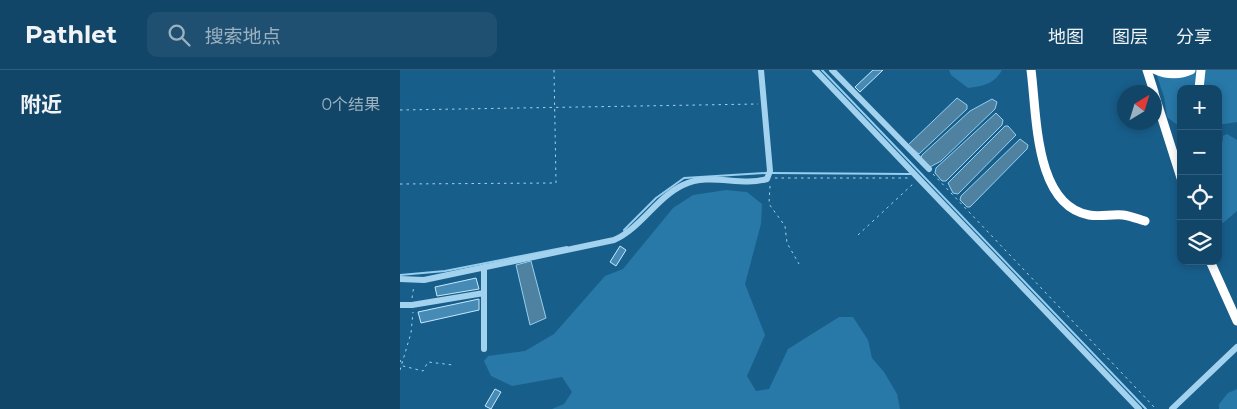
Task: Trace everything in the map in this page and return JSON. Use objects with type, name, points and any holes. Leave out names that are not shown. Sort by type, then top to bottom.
[{"type":"highway","points":[[1032,70],[1045,172],[1052,189],[1061,200],[1074,210],[1089,216],[1125,215],[1146,221]]},
{"type":"highway","points":[[1147,70],[1152,85]]},
{"type":"highway","points":[[1156,70],[1164,74],[1186,73],[1192,70]]},
{"type":"highway","points":[[1199,85],[1201,70]]},
{"type":"highway","points":[[1162,118],[1180,175]]},
{"type":"highway","points":[[1212,265],[1237,321]]},
{"type":"highway","points":[[1216,265],[1230,306]]},
{"type":"street","points":[[400,280],[415,281],[614,240],[624,236],[666,196],[690,183],[704,180],[766,179],[770,171],[761,70]]},
{"type":"street","points":[[815,70],[1139,409]]},
{"type":"street","points":[[832,70],[929,169]]},
{"type":"street","points":[[484,267],[484,349]]},
{"type":"street","points":[[400,305],[412,305],[484,293]]},
{"type":"street","points":[[1172,409],[1237,347]]},
{"type":"path","points":[[400,184],[556,183],[554,70]]},
{"type":"path","points":[[400,110],[764,104]]},
{"type":"path","points":[[929,169],[1156,409]]},
{"type":"path","points":[[766,179],[920,178]]},
{"type":"path","points":[[858,234],[920,178]]},
{"type":"path","points":[[766,179],[771,187],[768,195],[770,204],[785,226],[787,242],[799,264]]},
{"type":"path","points":[[400,370],[410,333],[415,281]]},
{"type":"path","points":[[401,361],[403,366],[423,371],[428,362],[453,365]]},
{"type":"shaded area","points":[[949,70],[1002,70],[988,84],[968,88],[951,75]]},
{"type":"shaded area","points":[[1155,70],[1237,70],[1237,122],[1222,124],[1222,85],[1177,85],[1176,124],[1167,117],[1162,85],[1160,85]]},
{"type":"shaded area","points":[[957,98],[967,105],[967,109],[919,154],[908,145]]},
{"type":"shaded area","points":[[992,99],[997,102],[995,109],[941,161],[930,167],[921,158],[970,111]]},
{"type":"shaded area","points":[[996,113],[1003,120],[1002,125],[946,181],[942,181],[935,173],[936,168]]},
{"type":"shaded area","points":[[1005,126],[1008,126],[1016,135],[958,194],[953,193],[948,183]]},
{"type":"shaded area","points":[[1227,134],[1237,140],[1237,211],[1223,223],[1222,142],[1223,136]]},
{"type":"shaded area","points":[[1020,139],[1028,145],[1027,149],[970,207],[967,207],[960,200],[961,196]]},
{"type":"shaded area","points":[[726,190],[747,192],[762,204],[761,224],[745,284],[765,335],[747,376],[756,391],[769,389],[788,349],[839,317],[853,317],[868,340],[872,358],[884,372],[897,394],[900,409],[552,409],[564,404],[572,392],[562,377],[512,386],[491,376],[484,361],[488,356],[525,351],[554,334],[605,276],[623,269],[673,208],[693,195]]},
{"type":"shaded area","points":[[531,261],[546,318],[530,325],[516,265]]},
{"type":"shaded area","points":[[1237,389],[1237,409],[1219,409],[1219,404],[1228,393]]},
{"type":"building","points":[[873,70],[883,70],[860,92],[855,87]]},
{"type":"building","points":[[620,246],[626,250],[616,266],[610,262]]},
{"type":"building","points":[[476,278],[479,289],[437,296],[435,287]]},
{"type":"building","points":[[479,299],[479,310],[421,323],[418,312]]},
{"type":"building","points":[[495,389],[501,392],[491,409],[485,406]]},
{"type":"waterway","points":[[822,70],[1146,409]]},
{"type":"waterway","points":[[624,230],[656,198],[684,178],[766,173]]},
{"type":"waterway","points":[[771,173],[911,174]]},
{"type":"waterway","points":[[400,275],[445,271],[567,247]]}]
